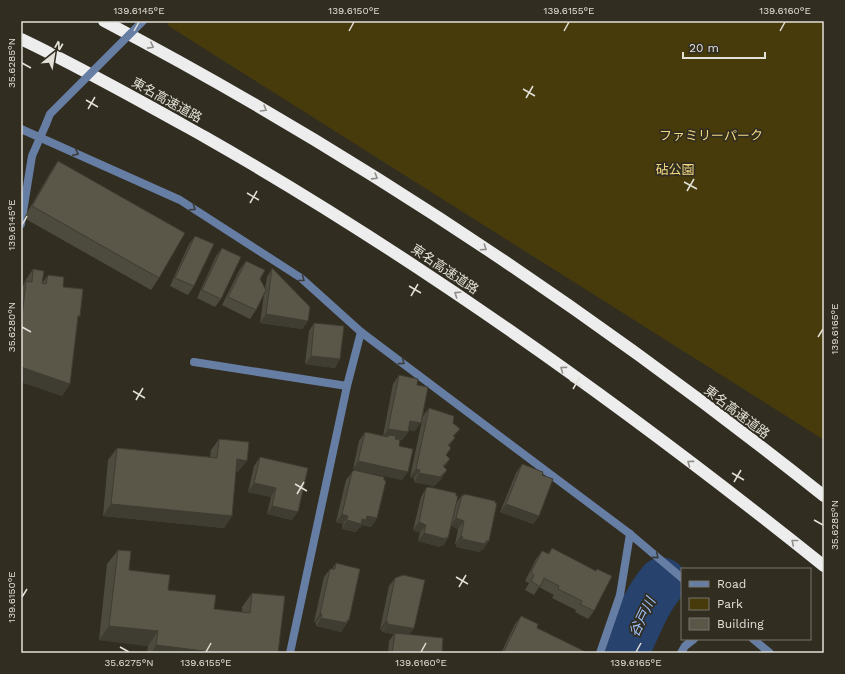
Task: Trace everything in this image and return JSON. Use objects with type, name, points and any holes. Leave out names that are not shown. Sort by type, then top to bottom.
[{"type":"highway","name":"東名高速道路","points":[[104,21],[190,66],[302,131],[423,207],[556,297],[665,376],[824,496]]},
{"type":"highway","name":"東名高速道路","points":[[21,40],[163,113],[278,178],[394,252],[513,332],[613,404],[760,515],[824,566]]},
{"type":"street","points":[[21,224],[32,156],[50,114],[143,21]]},
{"type":"street","points":[[21,129],[180,200],[301,278],[361,332],[630,534],[681,577]]},
{"type":"street","points":[[290,653],[347,386],[361,332]]},
{"type":"street","points":[[194,362],[347,386]]},
{"type":"street","points":[[600,653],[620,596],[630,534]]},
{"type":"street","points":[[681,653],[693,640]]},
{"type":"street","points":[[755,640],[770,653]]},
{"type":"green space","name":"砧公園","points":[[171,21],[824,21],[824,440],[167,25]]},
{"type":"building","points":[[58,161],[185,233],[159,278],[32,206]]},
{"type":"building","points":[[195,236],[214,244],[194,286],[175,278]]},
{"type":"building","points":[[222,248],[241,257],[221,299],[202,290]]},
{"type":"building","points":[[246,261],[265,270],[260,279],[266,290],[256,310],[228,297]]},
{"type":"building","points":[[272,268],[310,307],[308,321],[266,314]]},
{"type":"building","points":[[33,269],[44,271],[42,283],[46,284],[48,275],[64,277],[63,287],[83,289],[80,316],[78,316],[70,384],[21,367],[21,326],[26,281],[32,282]]},
{"type":"building","points":[[314,323],[344,326],[340,359],[311,356]]},
{"type":"building","points":[[399,375],[418,379],[417,385],[428,387],[421,423],[410,421],[408,432],[388,429]]},
{"type":"building","points":[[429,408],[454,416],[453,423],[460,429],[453,436],[455,438],[448,445],[451,448],[446,455],[450,459],[443,466],[447,470],[440,477],[419,473],[420,470],[416,469]]},
{"type":"building","points":[[365,432],[388,437],[388,435],[396,436],[395,439],[400,440],[399,446],[413,449],[408,472],[358,461]]},
{"type":"building","points":[[219,439],[249,442],[247,461],[237,459],[232,516],[111,504],[117,448],[217,458]]},
{"type":"building","points":[[260,457],[308,468],[298,512],[272,506],[276,488],[254,483]]},
{"type":"building","points":[[522,464],[543,472],[542,475],[553,479],[539,516],[506,504]]},
{"type":"building","points":[[354,470],[384,477],[384,480],[386,481],[377,518],[367,516],[366,520],[362,519],[361,524],[347,520],[348,516],[342,514],[352,472]]},
{"type":"building","points":[[429,487],[456,493],[456,496],[458,496],[448,538],[446,537],[446,539],[424,533],[426,525],[419,522],[426,488]]},
{"type":"building","points":[[464,494],[495,501],[495,503],[497,503],[489,541],[486,541],[485,544],[462,539],[463,537],[461,536],[464,521],[456,518],[462,495],[464,496]]},
{"type":"building","points":[[552,548],[596,571],[597,569],[612,576],[594,611],[580,604],[582,601],[558,589],[559,586],[544,578],[540,587],[531,581],[534,575],[531,572],[542,551],[549,554]]},
{"type":"building","points":[[118,550],[131,551],[129,570],[170,575],[168,590],[216,595],[214,609],[250,613],[252,593],[285,596],[278,653],[204,653],[204,651],[156,645],[158,631],[109,626]]},
{"type":"building","points":[[336,563],[360,569],[349,620],[347,620],[347,623],[321,618],[322,614],[320,614],[330,569],[335,569]]},
{"type":"building","points":[[403,575],[425,580],[414,628],[387,624],[388,622],[386,621],[395,578]]},
{"type":"building","points":[[521,616],[538,624],[537,628],[586,652],[503,653]]},
{"type":"building","points":[[395,633],[443,638],[442,653],[392,653]]},
{"type":"waterway","name":"谷戸川","points":[[624,653],[646,607],[662,582]]},
{"type":"park label","name":"ファミリーパーク","points":[[711,135]]}]
